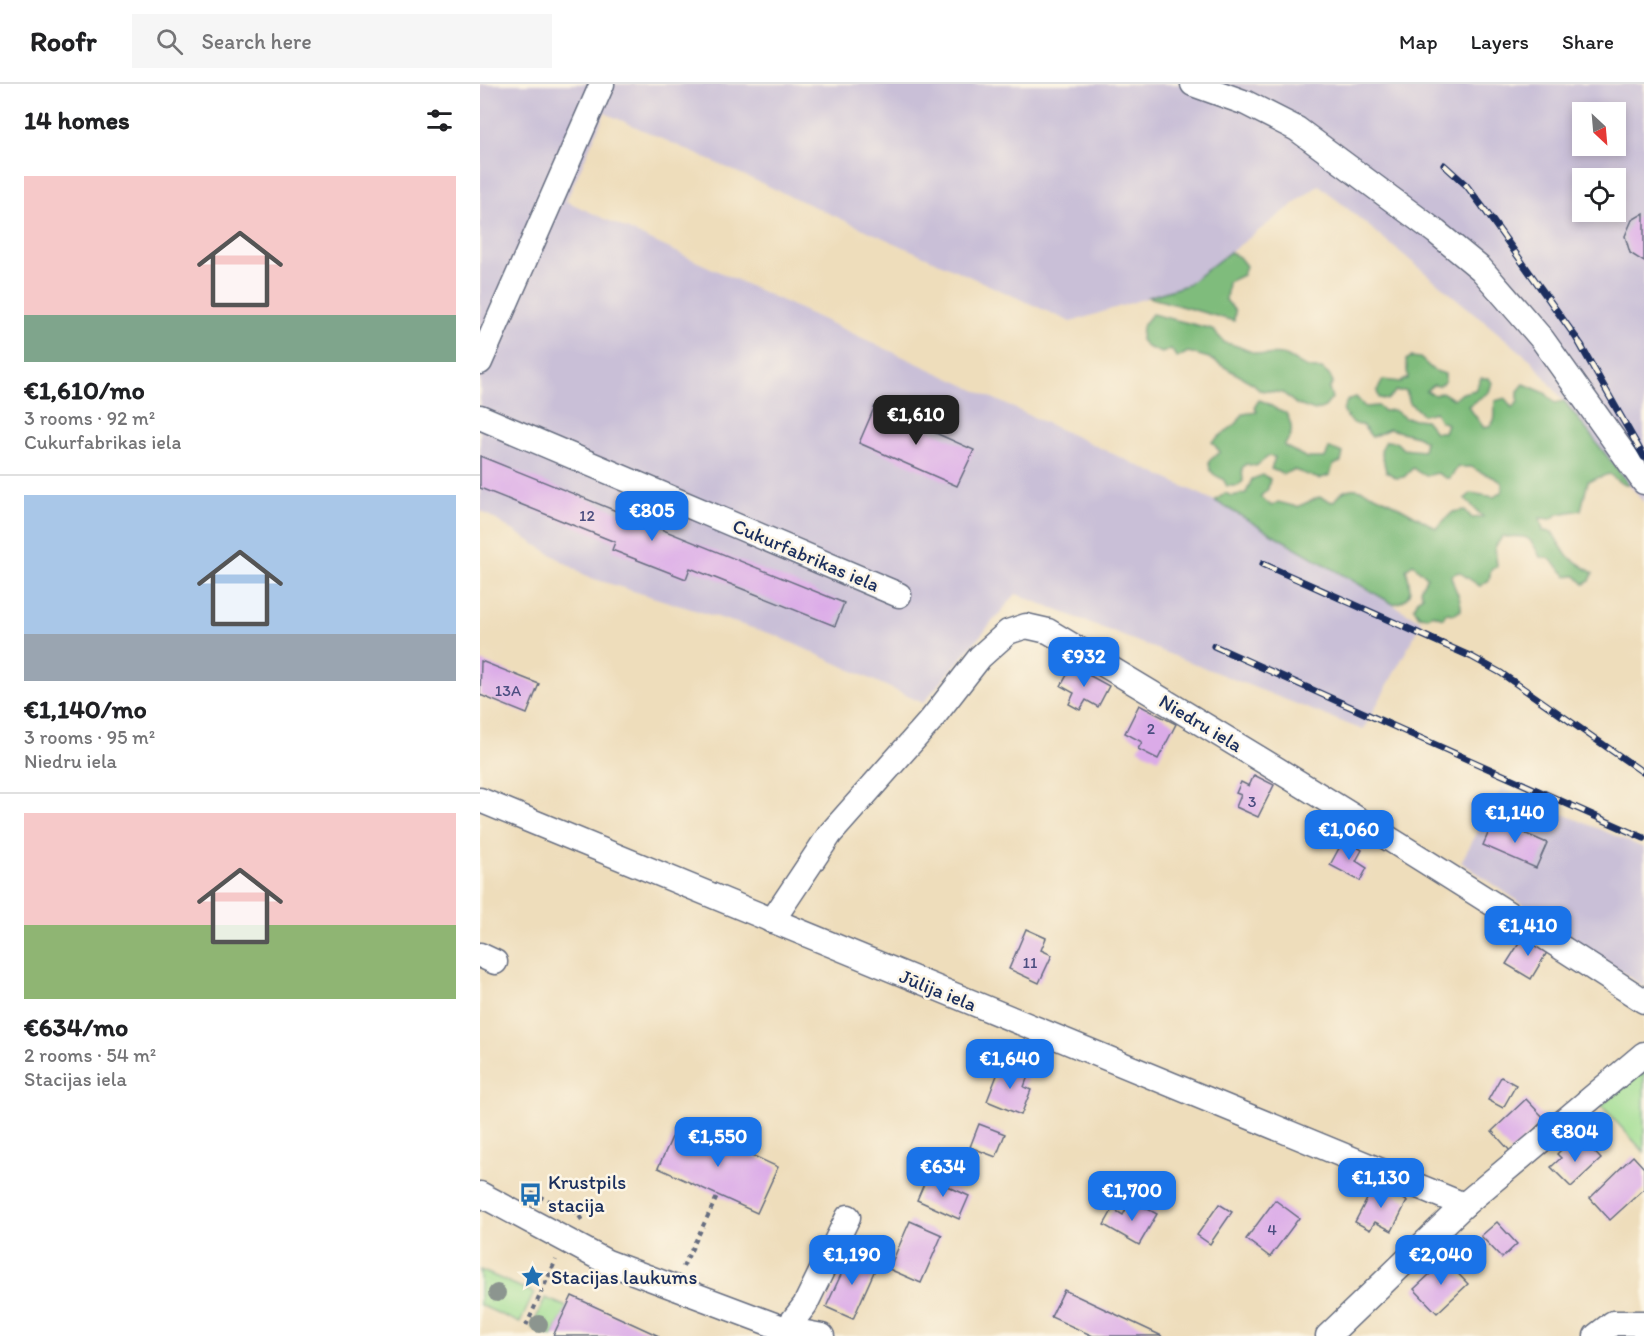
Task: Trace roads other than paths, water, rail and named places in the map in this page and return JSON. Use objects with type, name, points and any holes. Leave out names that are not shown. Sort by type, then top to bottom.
[{"type":"street","points":[[480,362],[602,84]]},
{"type":"street","points":[[1193,84],[1246,104],[1296,129],[1436,232],[1480,269],[1542,339],[1644,482]]},
{"type":"street","name":"Cukurfabrikas iela","points":[[480,417],[899,595]]},
{"type":"street","name":"Niedru iela","points":[[772,921],[830,834],[930,720],[980,657],[1008,632],[1026,626],[1048,632],[1256,755],[1452,876],[1644,1001]]},
{"type":"street","name":"Jūlija iela","points":[[480,800],[1464,1205]]},
{"type":"street","points":[[1328,1336],[1464,1205],[1644,1054]]},
{"type":"street","points":[[480,1194],[607,1262],[783,1332],[822,1336]]},
{"type":"street","points":[[783,1332],[805,1305],[848,1217]]},
{"type":"street","points":[[1596,1336],[1613,1323],[1644,1323]]},
{"type":"railway","points":[[1444,165],[1466,185],[1582,346]]},
{"type":"railway","points":[[1577,339],[1644,457]]},
{"type":"railway","points":[[1263,564],[1472,657],[1501,673],[1644,773]]},
{"type":"railway","points":[[1214,646],[1644,838]]},
{"type":"place","name":"Krustpils stacija","points":[[530,1194]]},
{"type":"place","name":"Stacijas laukums","points":[[533,1277]]}]
